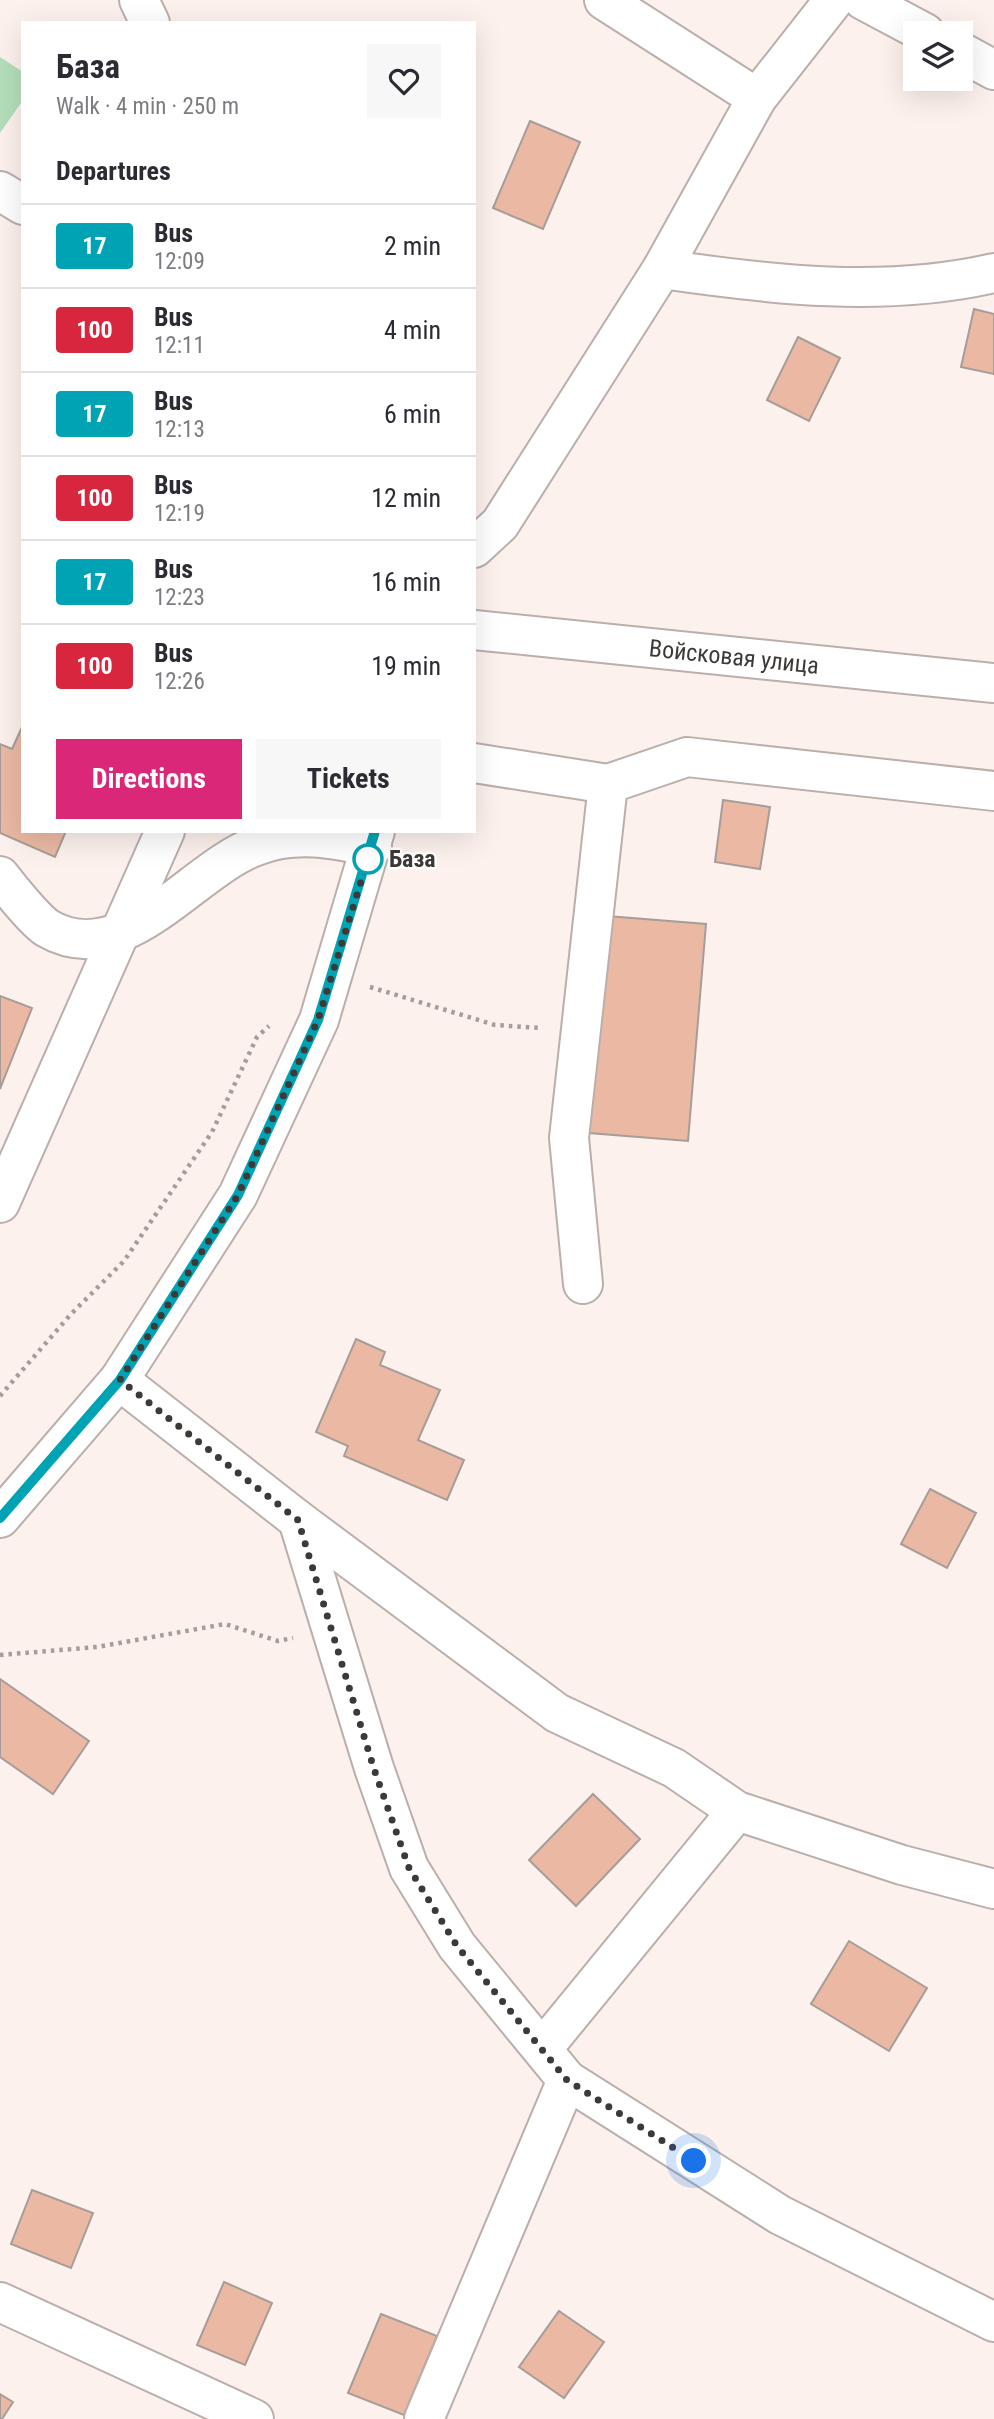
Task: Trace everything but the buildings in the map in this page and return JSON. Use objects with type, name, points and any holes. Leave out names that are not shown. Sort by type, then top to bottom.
[{"type":"street","points":[[139,0],[149,21]]},
{"type":"street","points":[[604,0],[757,99]]},
{"type":"street","points":[[476,546],[500,524],[662,269],[757,99],[834,0]]},
{"type":"street","points":[[863,0],[903,21]]},
{"type":"street","points":[[973,59],[994,70]]},
{"type":"street","points":[[0,191],[21,204]]},
{"type":"street","points":[[662,269],[758,283],[872,287],[958,282],[994,274]]},
{"type":"street","name":"Войсковая улица","points":[[476,630],[994,683]]},
{"type":"street","points":[[476,763],[608,785],[687,757],[994,792]]},
{"type":"street","points":[[583,1284],[569,1138],[608,785]]},
{"type":"street","points":[[0,1203],[164,833]]},
{"type":"street","points":[[0,876],[46,927],[74,938],[105,938],[136,924],[170,903],[210,872],[255,846],[290,837],[374,839],[318,1020],[238,1195],[120,1380],[0,1518]]},
{"type":"street","points":[[120,1380],[298,1520],[557,1713],[674,1768],[737,1811],[902,1865],[994,1889]]},
{"type":"street","points":[[298,1520],[374,1769],[409,1868],[457,1946],[567,2080],[780,2215],[994,2322]]},
{"type":"street","points":[[543,2048],[737,1811]]},
{"type":"street","points":[[424,2419],[567,2080]]},
{"type":"street","points":[[0,2302],[254,2419]]},
{"type":"path","points":[[358,983],[495,1025],[580,1031]]},
{"type":"path","points":[[0,1396],[71,1314],[124,1261],[212,1132],[257,1037],[275,1020]]},
{"type":"path","points":[[0,1655],[97,1647],[225,1624],[278,1641],[331,1631]]},
{"type":"green space","points":[[0,57],[21,71],[21,103],[0,133]]},
{"type":"bus line","name":"17","points":[[0,1518],[120,1380],[238,1195],[318,1020],[375,833]]},
{"type":"place","name":"База","points":[[368,859]]},
{"type":"route","points":[[368,859],[318,1020],[238,1195],[120,1380],[298,1520],[374,1769],[409,1868],[457,1946],[567,2080],[694,2161]]}]
